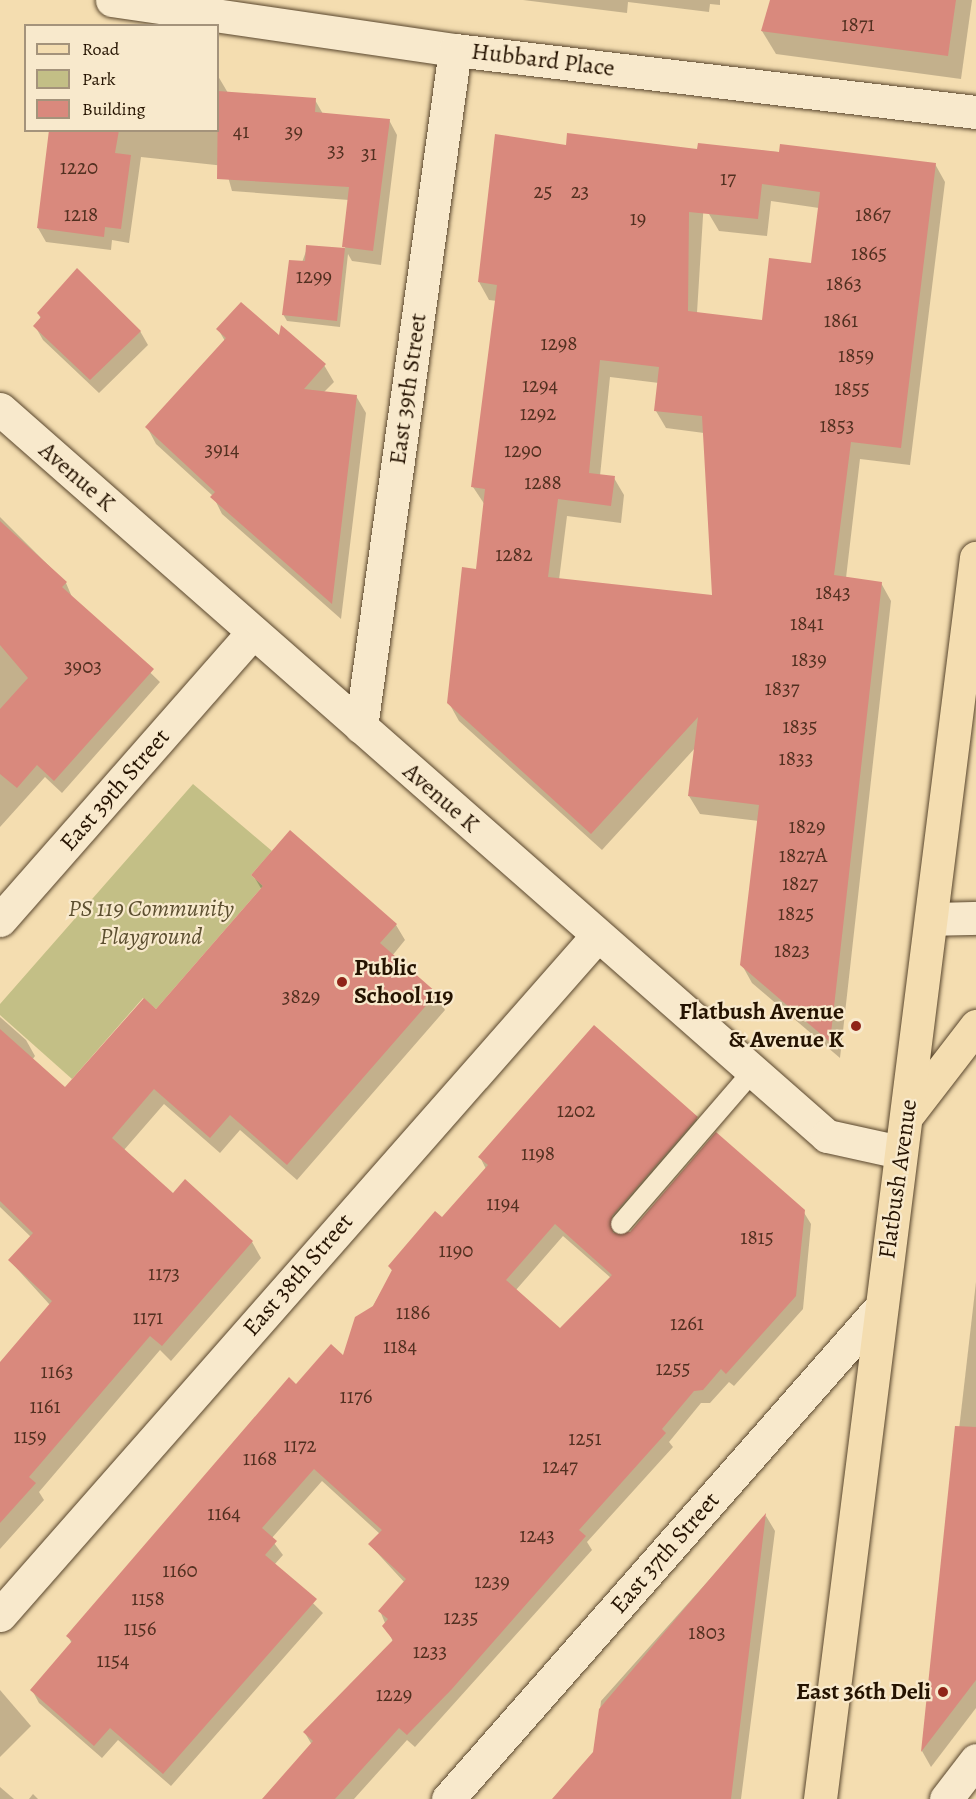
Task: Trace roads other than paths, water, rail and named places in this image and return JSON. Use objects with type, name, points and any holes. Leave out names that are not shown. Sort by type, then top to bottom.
[{"type":"main road","name":"Flatbush Avenue","points":[[820,1799],[900,1152],[908,1114],[930,919],[976,558]]},
{"type":"main road","points":[[908,1114],[976,1026]]},
{"type":"street","name":"Hubbard Place","points":[[112,0],[455,50],[976,112]]},
{"type":"street","name":"East 39th Street","points":[[361,727],[455,50]]},
{"type":"street","name":"Avenue K","points":[[0,409],[827,1136],[900,1152]]},
{"type":"street","name":"East 39th Street","points":[[0,920],[254,632]]},
{"type":"street","points":[[930,919],[976,918]]},
{"type":"street","name":"East 38th Street","points":[[0,1615],[597,936]]},
{"type":"street","name":"East 37th Street","points":[[448,1799],[881,1307]]},
{"type":"street","points":[[946,1799],[976,1760]]},
{"type":"lane","points":[[621,1224],[752,1072]]},
{"type":"place","name":"Public School 119","points":[[342,982]]},
{"type":"place","name":"Flatbush Avenue & Avenue K","points":[[856,1026]]},
{"type":"place","name":"East 36th Deli","points":[[943,1692]]},
{"type":"park label","name":"PS 119 Community Playground","points":[[151,923]]}]
